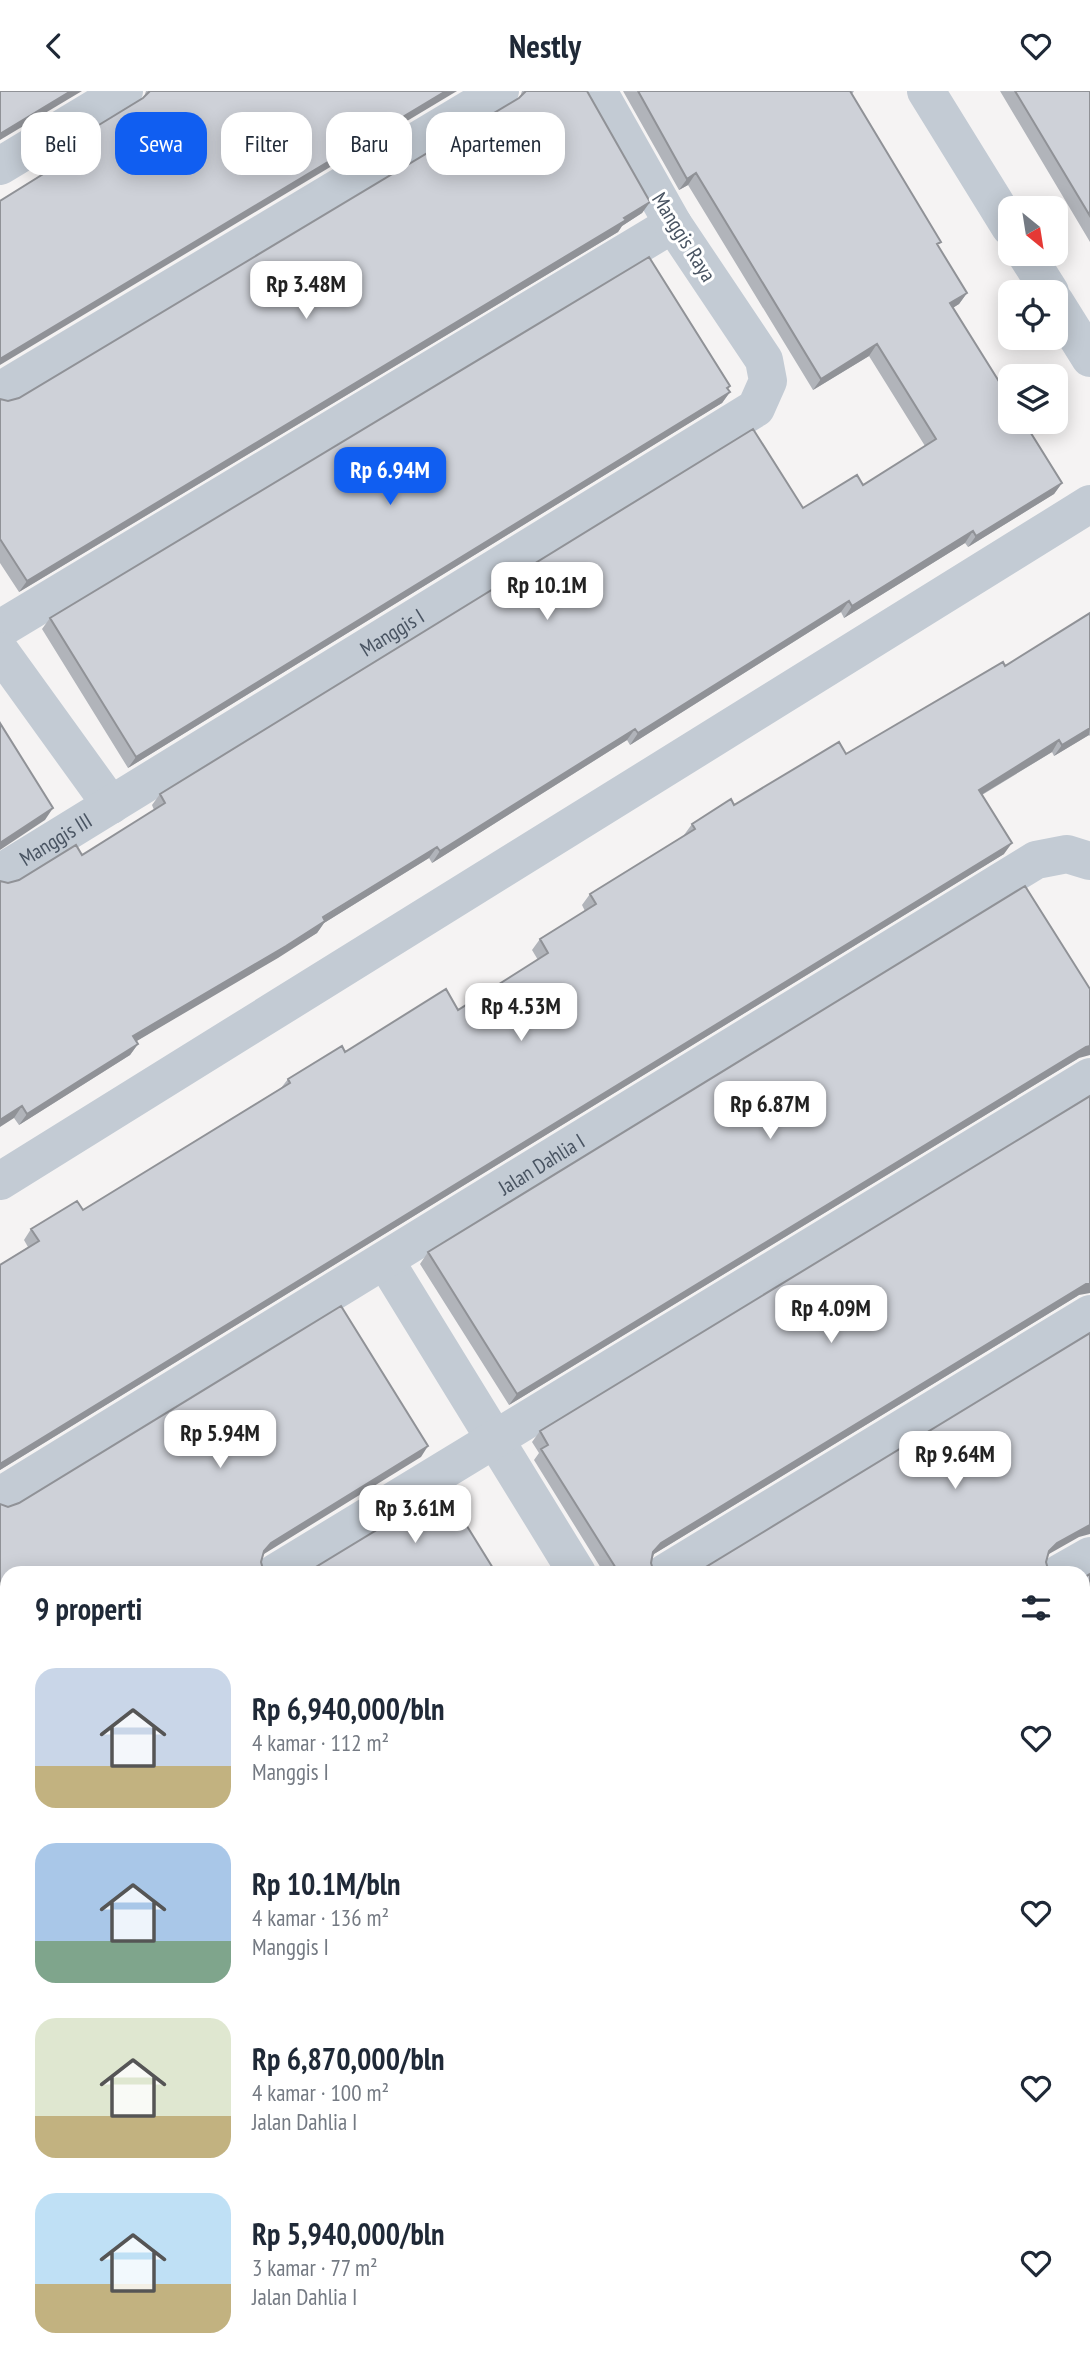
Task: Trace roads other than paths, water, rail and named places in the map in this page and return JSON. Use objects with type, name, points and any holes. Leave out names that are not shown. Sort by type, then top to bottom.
[{"type":"street","points":[[0,166],[124,91]]},
{"type":"street","points":[[0,391],[500,91]]},
{"type":"street","name":"Manggis Raya","points":[[598,91],[673,224],[764,360],[768,381]]},
{"type":"street","points":[[926,91],[998,208]]},
{"type":"street","points":[[0,629],[673,224]]},
{"type":"street","points":[[1068,321],[1089,352]]},
{"type":"street","name":"Manggis I","points":[[111,805],[756,408],[768,381]]},
{"type":"street","points":[[0,1181],[1090,503]]},
{"type":"street","points":[[0,651],[111,805]]},
{"type":"street","name":"Manggis III","points":[[0,873],[111,805]]},
{"type":"street","name":"Jalan Dahlia I","points":[[0,1496],[386,1262],[1036,860],[1067,854],[1090,861]]},
{"type":"street","points":[[286,1566],[1090,1077]]},
{"type":"street","points":[[386,1262],[573,1566]]},
{"type":"street","points":[[676,1566],[1090,1314]]},
{"type":"street","points":[[1072,1566],[1090,1556]]}]
